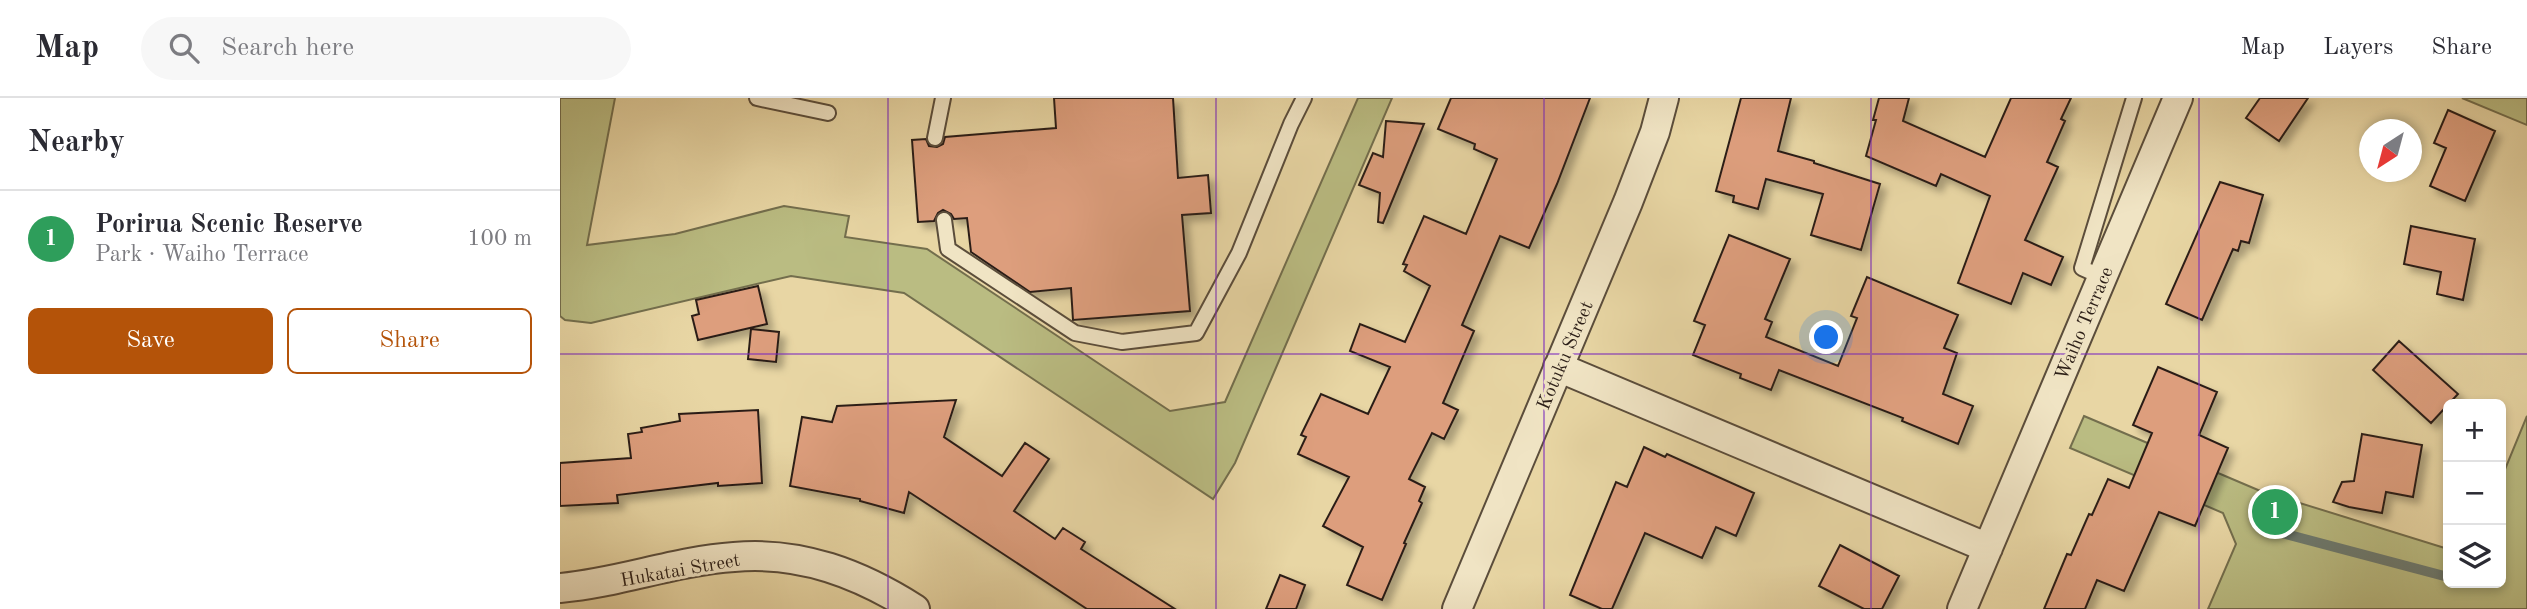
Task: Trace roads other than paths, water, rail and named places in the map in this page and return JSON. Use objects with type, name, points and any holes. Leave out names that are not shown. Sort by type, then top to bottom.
[{"type":"street","name":"Kotuku Street","points":[[1457,609],[1628,202],[1655,132],[1664,98]]},
{"type":"street","name":"Waiho Terrace","points":[[1962,609],[2178,98]]},
{"type":"street","points":[[1558,367],[1988,548]]},
{"type":"street","name":"Hukatai Street","points":[[560,588],[595,584],[713,559],[735,556],[763,557],[801,561],[851,573],[886,590],[915,609]]},
{"type":"lane","points":[[757,98],[828,113]]},
{"type":"lane","points":[[934,138],[943,98]]},
{"type":"lane","points":[[944,220],[948,249],[1075,333],[1122,342],[1196,333],[1239,253],[1304,98]]},
{"type":"lane","points":[[2102,276],[2082,268],[2134,98]]},
{"type":"waterway","points":[[2278,532],[2443,576]]},
{"type":"place","name":"Porirua Scenic Reserve","points":[[2275,512]]}]
